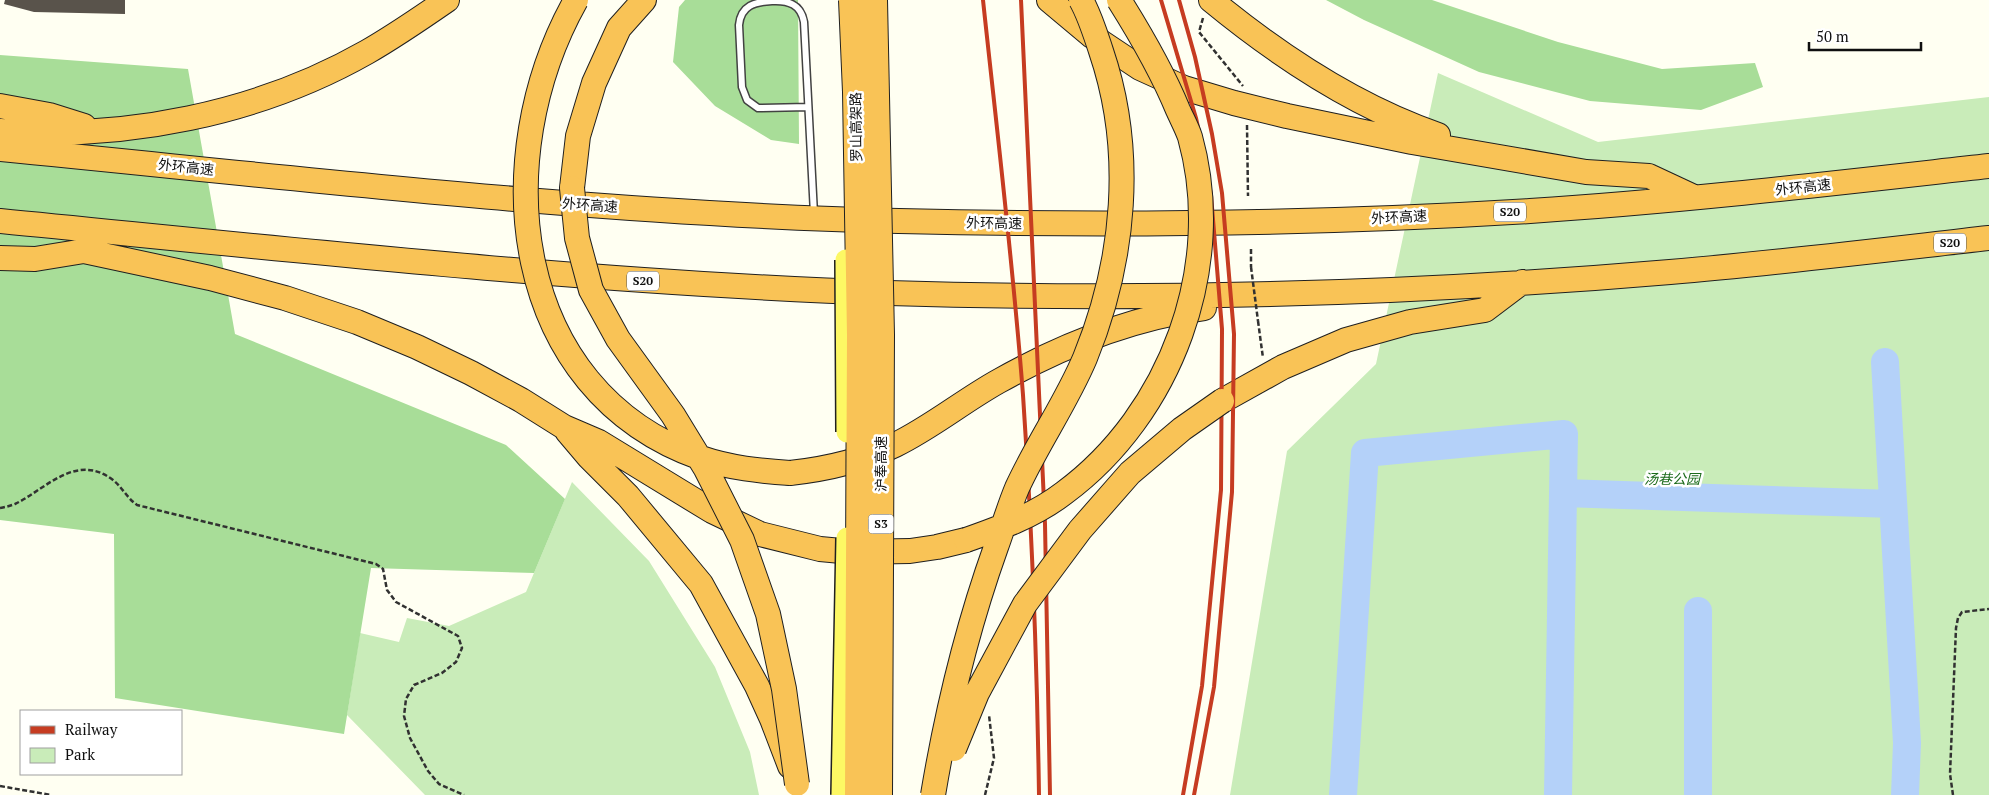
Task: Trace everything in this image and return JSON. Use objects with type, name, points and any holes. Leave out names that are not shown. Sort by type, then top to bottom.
[{"type":"highway","points":[[0,132],[100,131],[145,126],[228,108],[275,94],[322,74],[366,52],[447,0]]},
{"type":"highway","points":[[576,0],[557,39],[539,90],[530,127],[525,171],[525,207],[531,260],[543,303],[553,327],[571,358],[589,381],[629,420],[674,447],[728,466],[759,471],[790,473],[822,470],[849,463],[897,444],[997,382],[1078,342],[1156,317],[1228,305],[1246,294]]},
{"type":"highway","points":[[644,0],[619,28],[594,83],[578,136],[572,188],[577,238],[591,290],[618,339],[673,415],[706,469],[742,540],[768,614],[784,689],[798,790]]},
{"type":"highway","name":"罗山高架路","points":[[852,0],[869,254]]},
{"type":"highway","name":"罗山高架路","points":[[869,254],[875,0]]},
{"type":"highway","points":[[1049,0],[1100,42],[1140,68],[1184,88],[1243,105],[1331,126],[1586,172],[1649,176],[1696,198]]},
{"type":"highway","points":[[933,795],[954,685],[981,588],[1017,489],[1084,359],[1106,301],[1118,242],[1123,184],[1119,132],[1108,72],[1087,11],[1081,0]]},
{"type":"highway","points":[[0,258],[35,259],[84,252],[144,262],[285,298],[356,322],[417,347],[472,373],[521,400],[564,427],[599,442],[712,512],[760,534],[820,549],[852,552],[880,553],[937,547],[966,540],[1003,527],[1034,513],[1064,494],[1093,470],[1118,442],[1146,405],[1170,363],[1184,327],[1197,275],[1202,228],[1198,181],[1189,137],[1168,85],[1119,0]]},
{"type":"highway","points":[[1208,7],[1240,23],[1288,58],[1359,102],[1436,135],[1524,161]]},
{"type":"highway","points":[[0,106],[48,115],[100,131]]},
{"type":"highway","name":"外环高速","points":[[0,149],[512,199],[639,209],[814,218],[1032,224],[1268,222],[1533,210],[1696,198],[1989,166]]},
{"type":"highway","name":"S20","points":[[0,221],[506,270],[744,287],[1022,296],[1246,294],[1409,289],[1785,261],[1989,238]]},
{"type":"highway","points":[[43,225],[84,252]]},
{"type":"highway","name":"沪奉高速","points":[[857,795],[869,254]]},
{"type":"highway","name":"沪奉高速","points":[[869,254],[880,795]]},
{"type":"highway","points":[[940,795],[954,748],[977,693],[1025,604],[1080,530],[1130,473],[1182,429],[1222,401],[1283,367],[1346,340],[1410,322],[1485,310],[1522,282]]},
{"type":"highway","points":[[564,427],[589,457],[628,496],[701,584],[757,686],[772,719],[798,790]]},
{"type":"main road","points":[[841,0],[847,331],[847,520],[842,795]]},
{"type":"main road","points":[[884,0],[890,326],[888,718],[890,795]]},
{"type":"lane","points":[[808,106],[758,108],[747,100],[742,87],[739,25],[740,18],[747,6],[760,2],[781,1],[794,4],[800,9],[804,22],[814,218]]},
{"type":"path","points":[[1208,7],[1199,32],[1242,83],[1244,90]]},
{"type":"path","points":[[1247,122],[1248,196]]},
{"type":"path","points":[[1251,249],[1263,360]]},
{"type":"path","points":[[0,508],[14,504],[63,474],[82,470],[113,480],[130,500],[137,505],[376,564],[383,569],[387,590],[396,602],[458,636],[462,648],[456,662],[442,673],[414,685],[406,699],[404,716],[410,738],[428,771],[439,784],[464,795]]},
{"type":"path","points":[[1953,795],[1950,774],[1956,628],[1962,612],[1989,609]]},
{"type":"path","points":[[985,795],[994,758],[988,710]]},
{"type":"path","points":[[0,786],[51,795]]},
{"type":"green space","points":[[685,0],[798,0],[799,144],[771,140],[715,106],[673,62],[679,7]]},
{"type":"green space","points":[[1326,0],[1432,0],[1558,42],[1662,69],[1755,63],[1763,87],[1701,110],[1590,101],[1479,72],[1364,20]]},
{"type":"green space","points":[[0,55],[188,69],[235,334],[506,445],[565,499],[534,573],[371,568],[344,734],[115,698],[114,534],[0,520]]},
{"type":"green space","name":"汤巷公园","points":[[1438,73],[1598,142],[1989,97],[1989,795],[1230,795],[1287,451],[1376,364]]},
{"type":"green space","points":[[572,482],[649,561],[715,667],[750,752],[759,795],[425,795],[347,715],[360,633],[399,642],[407,618],[449,626],[526,592]]},
{"type":"building","points":[[5,0],[125,0],[125,14],[34,12],[4,4]]},
{"type":"waterway","points":[[1885,362],[1907,743],[1905,795]]},
{"type":"waterway","points":[[1343,795],[1365,453],[1564,434],[1558,795]]},
{"type":"waterway","points":[[1563,493],[1893,504]]},
{"type":"waterway","points":[[1698,611],[1698,795]]},
{"type":"railway","points":[[983,0],[1010,247],[1023,395],[1034,595],[1039,795]]},
{"type":"railway","points":[[1021,0],[1045,524],[1050,795]]},
{"type":"railway","points":[[1161,0],[1196,118],[1205,160],[1211,195],[1222,329],[1221,490],[1202,686],[1183,795]]},
{"type":"railway","points":[[1179,0],[1195,57],[1212,134],[1222,193],[1234,334],[1232,492],[1214,687],[1194,795]]}]
